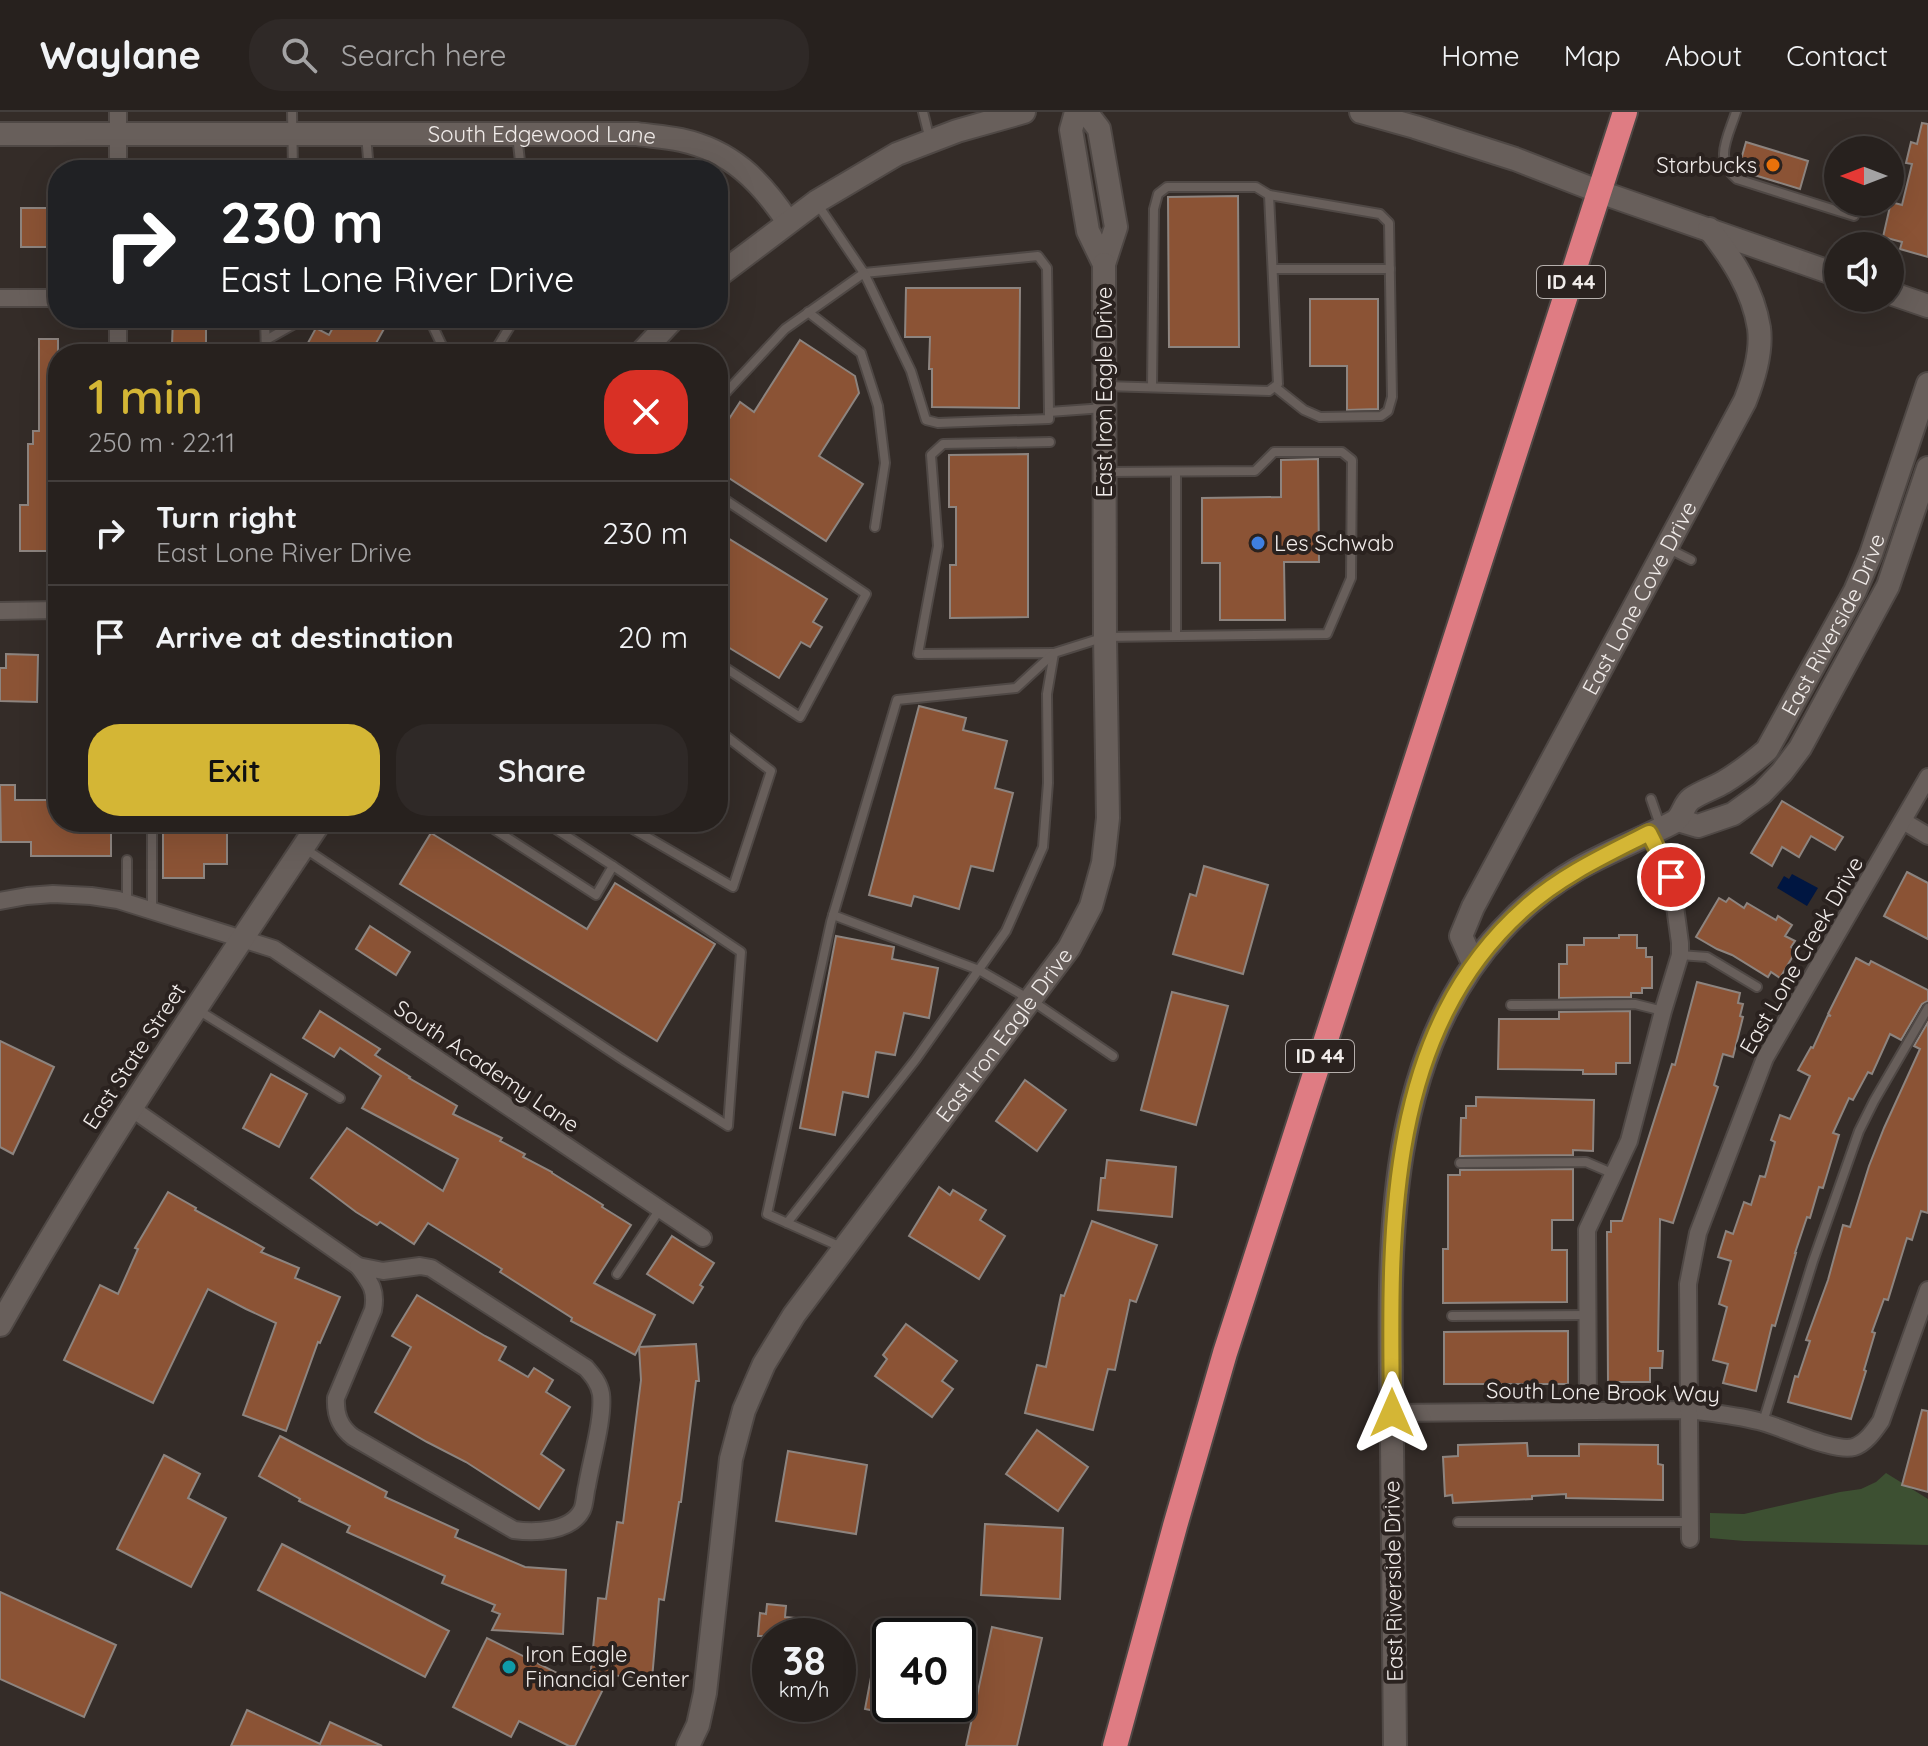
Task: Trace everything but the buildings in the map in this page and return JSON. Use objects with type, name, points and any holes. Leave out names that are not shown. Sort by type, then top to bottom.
[{"type":"highway","name":"ID 44","points":[[1115,1746],[1225,1353],[1625,112]]},
{"type":"street","points":[[728,268],[816,202],[897,154],[957,131],[1024,112]]},
{"type":"street","name":"East Iron Eagle Drive","points":[[1076,112],[1071,130],[1088,231],[1104,264]]},
{"type":"street","name":"East Iron Eagle Drive","points":[[688,1746],[698,1725],[705,1693],[731,1459],[744,1410],[764,1364],[777,1339],[1069,948],[1091,906],[1103,863],[1108,818],[1104,264],[1116,227],[1099,129],[1086,112]]},
{"type":"street","points":[[1361,112],[1515,159],[1824,270]]},
{"type":"street","points":[[118,123],[118,160]]},
{"type":"street","name":"South Edgewood Lane","points":[[0,134],[118,123],[292,123],[366,134],[637,134],[683,141],[720,154],[740,166],[771,195],[788,222]]},
{"type":"street","name":"East Lone Cove Drive","points":[[1473,963],[1461,936],[1473,907],[1745,401],[1755,374],[1759,330],[1747,288],[1730,255],[1709,229]]},
{"type":"street","points":[[0,298],[48,298]]},
{"type":"street","points":[[1904,298],[1928,306]]},
{"type":"street","points":[[649,344],[665,328]]},
{"type":"street","name":"East Riverside Drive","points":[[1395,1746],[1392,1241],[1408,1124],[1438,1026],[1473,963],[1525,907],[1575,871],[1663,827],[1690,800],[1735,775],[1767,750],[1855,591],[1871,554],[1928,384]]},
{"type":"street","name":"East Riverside Drive","points":[[1663,827],[1698,826],[1733,814],[1762,793],[1800,748],[1888,586],[1928,468]]},
{"type":"street","points":[[0,611],[48,610]]},
{"type":"street","name":"East Lone Creek Drive","points":[[1690,1530],[1688,1284],[1698,1233],[1765,1058],[1928,777]]},
{"type":"street","points":[[1903,821],[1928,836]]},
{"type":"street","points":[[1588,1411],[1587,1230],[1629,1141],[1680,955],[1663,827]]},
{"type":"street","name":"East State Street","points":[[0,1325],[131,1108],[313,832]]},
{"type":"street","name":"South Academy Lane","points":[[0,901],[53,894],[91,896],[127,903],[274,949],[703,1238]]},
{"type":"street","points":[[131,1108],[358,1266],[372,1284],[375,1297],[373,1310],[336,1398],[335,1412],[345,1431],[514,1530],[545,1531],[572,1520],[582,1510],[597,1432],[601,1402],[595,1378],[586,1368],[431,1268],[420,1266],[383,1271],[358,1266]]},
{"type":"street","name":"South Lone Brook Way","points":[[1392,1413],[1689,1410],[1737,1416],[1829,1445],[1856,1447],[1870,1436],[1881,1421],[1928,1290]]},
{"type":"lane","points":[[923,112],[930,141]]},
{"type":"lane","points":[[1736,112],[1723,154],[1728,172],[1737,179],[1824,207]]},
{"type":"lane","points":[[292,123],[293,160]]},
{"type":"lane","points":[[366,134],[368,160]]},
{"type":"lane","points":[[517,134],[520,160]]},
{"type":"lane","points":[[1152,387],[1154,209],[1158,194],[1167,187],[1256,187],[1269,195],[1380,214],[1389,223],[1392,397],[1388,411],[1381,416],[1320,417],[1304,410],[1275,387]]},
{"type":"lane","points":[[1049,412],[1152,387],[1269,391],[1275,387],[1278,384],[1269,195]]},
{"type":"lane","points":[[728,390],[785,329],[864,273],[1038,256],[1047,268],[1049,419],[938,423],[926,420],[911,371],[864,273],[816,202]]},
{"type":"lane","points":[[1273,269],[1390,269]]},
{"type":"lane","points":[[808,312],[861,353],[878,406],[885,463],[875,527]]},
{"type":"lane","points":[[265,328],[266,344]]},
{"type":"lane","points":[[266,340],[287,328]]},
{"type":"lane","points":[[1050,442],[943,444],[931,455],[938,546],[918,654],[1054,653],[1105,637],[1327,634],[1351,578],[1352,460],[1342,452],[1274,452],[1255,471],[1105,472]]},
{"type":"lane","points":[[1176,472],[1176,636]]},
{"type":"lane","points":[[728,502],[866,594],[800,717],[728,670]]},
{"type":"lane","points":[[1667,548],[1691,560]]},
{"type":"lane","points":[[844,1248],[767,1214],[833,915],[897,700],[1016,688],[1054,653]]},
{"type":"lane","points":[[787,1223],[916,1059],[1006,931],[1043,847],[1048,783],[1047,694],[1054,653]]},
{"type":"lane","points":[[638,832],[733,887],[771,771],[728,738]]},
{"type":"lane","points":[[1651,799],[1663,827]]},
{"type":"lane","points":[[152,832],[152,911]]},
{"type":"lane","points":[[498,832],[596,895],[613,866]]},
{"type":"lane","points":[[303,848],[728,1126],[741,952],[560,832]]},
{"type":"lane","points":[[127,860],[127,903]]},
{"type":"lane","points":[[833,915],[979,970],[1031,1000],[1113,1056]]},
{"type":"lane","points":[[1680,955],[1707,957],[1757,987]]},
{"type":"lane","points":[[1511,1005],[1635,1004],[1663,1011]]},
{"type":"lane","points":[[1763,1422],[1813,1261],[1859,1131],[1928,1008]]},
{"type":"lane","points":[[195,1009],[340,1098]]},
{"type":"lane","points":[[1460,1163],[1586,1162],[1614,1174]]},
{"type":"lane","points":[[617,1274],[660,1209]]},
{"type":"lane","points":[[1452,1316],[1588,1315]]},
{"type":"lane","points":[[1458,1522],[1690,1530]]},
{"type":"green space","points":[[1886,1473],[1928,1499],[1928,1545],[1710,1538],[1710,1513],[1744,1514],[1861,1489]]},
{"type":"water","points":[[1792,874],[1818,888],[1807,906],[1777,888],[1784,876],[1789,879]]},
{"type":"place","name":"Starbucks","points":[[1773,165]]},
{"type":"place","name":"Les Schwab","points":[[1258,543]]},
{"type":"place","name":"Iron Eagle Financial Center","points":[[509,1667]]},
{"type":"route","points":[[1392,1413],[1394,1210],[1408,1124],[1438,1026],[1473,963],[1502,930],[1525,907],[1575,871],[1649,833],[1671,877]]}]
